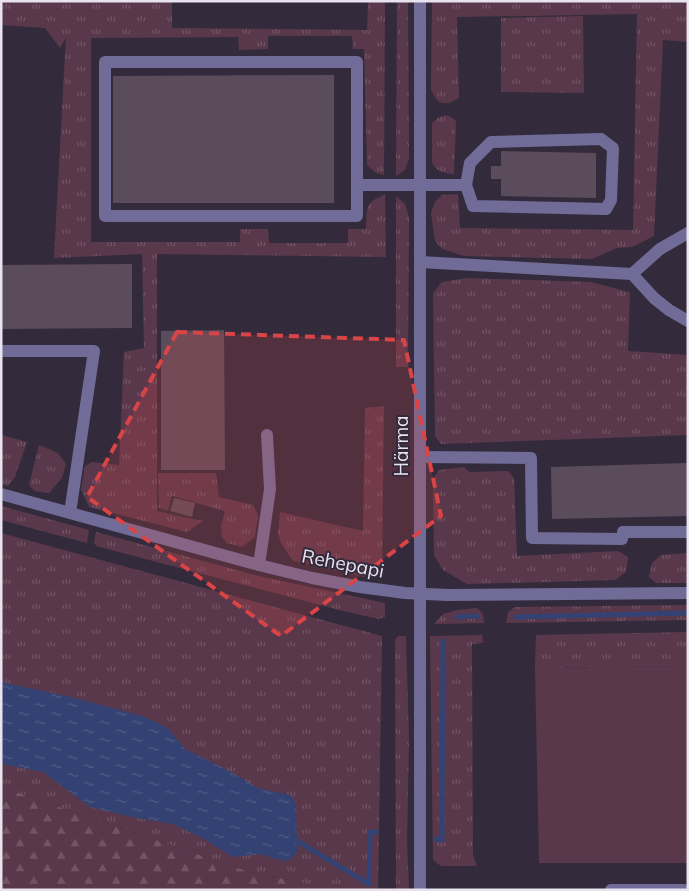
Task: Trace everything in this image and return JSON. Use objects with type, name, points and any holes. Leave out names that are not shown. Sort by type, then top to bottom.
[{"type":"street","name":"Härma","points":[[420,1],[420,890]]},
{"type":"street","points":[[104,62],[357,62],[357,185],[357,216],[105,216],[104,62]]},
{"type":"street","points":[[601,139],[613,148],[611,200],[606,208],[473,206],[466,185],[470,163],[491,142],[601,139]]},
{"type":"street","points":[[357,185],[466,185]]},
{"type":"street","points":[[632,274],[660,249],[688,234]]},
{"type":"street","points":[[420,262],[632,274],[668,310],[688,321]]},
{"type":"street","points":[[1,351],[94,351],[70,513]]},
{"type":"street","points":[[260,565],[270,489],[267,435]]},
{"type":"street","points":[[420,457],[531,458],[532,538],[622,539],[623,532],[688,532]]},
{"type":"street","name":"Rehepapi","points":[[1,494],[260,565],[360,588],[420,594],[466,595],[688,593]]},
{"type":"street","points":[[611,890],[684,890]]},
{"type":"highlighted area","points":[[177,332],[404,340],[441,516],[281,636],[87,497]]},
{"type":"green space","points":[[1,1],[172,1],[172,28],[367,30],[368,1],[385,1],[384,175],[376,173],[367,165],[364,49],[353,49],[352,36],[268,36],[268,49],[239,50],[238,37],[91,38],[91,242],[240,242],[240,229],[268,229],[269,243],[348,243],[348,229],[366,229],[368,207],[373,200],[385,195],[386,257],[157,254],[157,511],[203,521],[187,532],[89,507],[81,489],[85,466],[92,462],[119,465],[124,352],[144,348],[142,254],[54,258],[66,37],[60,48],[45,28],[1,25]]},
{"type":"green space","points":[[397,1],[408,1],[409,158],[405,170],[396,176]]},
{"type":"green space","points":[[432,1],[688,1],[688,42],[663,40],[654,236],[632,247],[617,248],[592,259],[464,256],[442,249],[435,241],[431,213],[435,202],[442,195],[458,194],[460,228],[633,230],[637,14],[457,17],[459,98],[449,103],[442,103],[436,98],[431,89]]},
{"type":"green space","points":[[583,16],[584,93],[501,92],[501,18]]},
{"type":"green space","points":[[445,115],[456,121],[454,174],[439,170],[432,163],[432,123]]},
{"type":"green space","points":[[396,196],[405,204],[409,217],[408,367],[396,367]]},
{"type":"green space","points":[[467,278],[590,282],[630,292],[628,351],[688,355],[688,435],[441,444],[435,436],[433,293],[442,282]]},
{"type":"green space","points":[[384,406],[382,574],[360,576],[293,561],[281,543],[278,533],[280,512],[363,531],[365,408]]},
{"type":"green space","points":[[1,435],[27,442],[15,477],[8,486],[1,484]]},
{"type":"green space","points":[[39,445],[58,453],[66,464],[62,478],[49,493],[35,491],[29,485]]},
{"type":"green space","points":[[464,467],[469,472],[508,471],[514,478],[517,556],[618,551],[628,557],[626,572],[615,580],[467,584],[443,570],[434,555],[433,479],[439,470]]},
{"type":"green space","points":[[158,473],[216,473],[219,497],[253,505],[258,515],[255,537],[242,547],[227,543],[222,537],[221,526],[225,511],[172,496],[168,511],[159,508]]},
{"type":"green space","points":[[1,506],[89,530],[87,543],[1,520]]},
{"type":"green space","points":[[96,532],[259,576],[385,603],[385,617],[379,619],[343,611],[96,546],[94,542]]},
{"type":"green space","points":[[1,533],[382,636],[378,890],[335,890],[247,871],[1,787]]},
{"type":"green space","points":[[688,553],[688,583],[656,583],[649,577],[652,563],[661,555]]},
{"type":"green space","points":[[688,605],[688,620],[506,623],[508,612],[515,607]]},
{"type":"green space","points":[[477,608],[483,614],[484,623],[434,624],[443,614]]},
{"type":"green space","points":[[688,632],[688,666],[535,668],[536,635]]},
{"type":"green space","points":[[482,635],[483,643],[472,644],[473,856],[477,866],[441,866],[433,860],[430,636]]},
{"type":"green space","points":[[399,636],[406,636],[409,740],[407,842],[409,890],[396,890],[395,641]]},
{"type":"green space","points":[[688,666],[688,863],[539,863],[535,668]]},
{"type":"green space","points":[[1,787],[247,871],[335,890],[1,890]]},
{"type":"water","points":[[1,679],[5,683],[71,697],[142,716],[168,728],[185,749],[258,788],[290,795],[296,804],[297,853],[288,861],[262,854],[233,857],[202,838],[173,824],[90,807],[43,772],[1,764]]},
{"type":"building","points":[[334,75],[334,203],[113,203],[113,76]]},
{"type":"building","points":[[501,151],[596,153],[596,198],[501,196],[501,179],[491,179],[491,166],[501,166]]},
{"type":"building","points":[[132,264],[132,328],[1,329],[1,265]]},
{"type":"building","points":[[224,330],[225,470],[161,470],[161,331]]},
{"type":"building","points":[[688,463],[688,516],[552,519],[551,467]]},
{"type":"building","points":[[174,498],[195,503],[192,517],[170,511]]},
{"type":"waterway","points":[[516,617],[688,613]]},
{"type":"waterway","points":[[457,617],[477,616]]},
{"type":"waterway","points":[[436,839],[442,840],[443,641]]},
{"type":"waterway","points":[[292,838],[369,884],[370,832],[377,832]]}]
